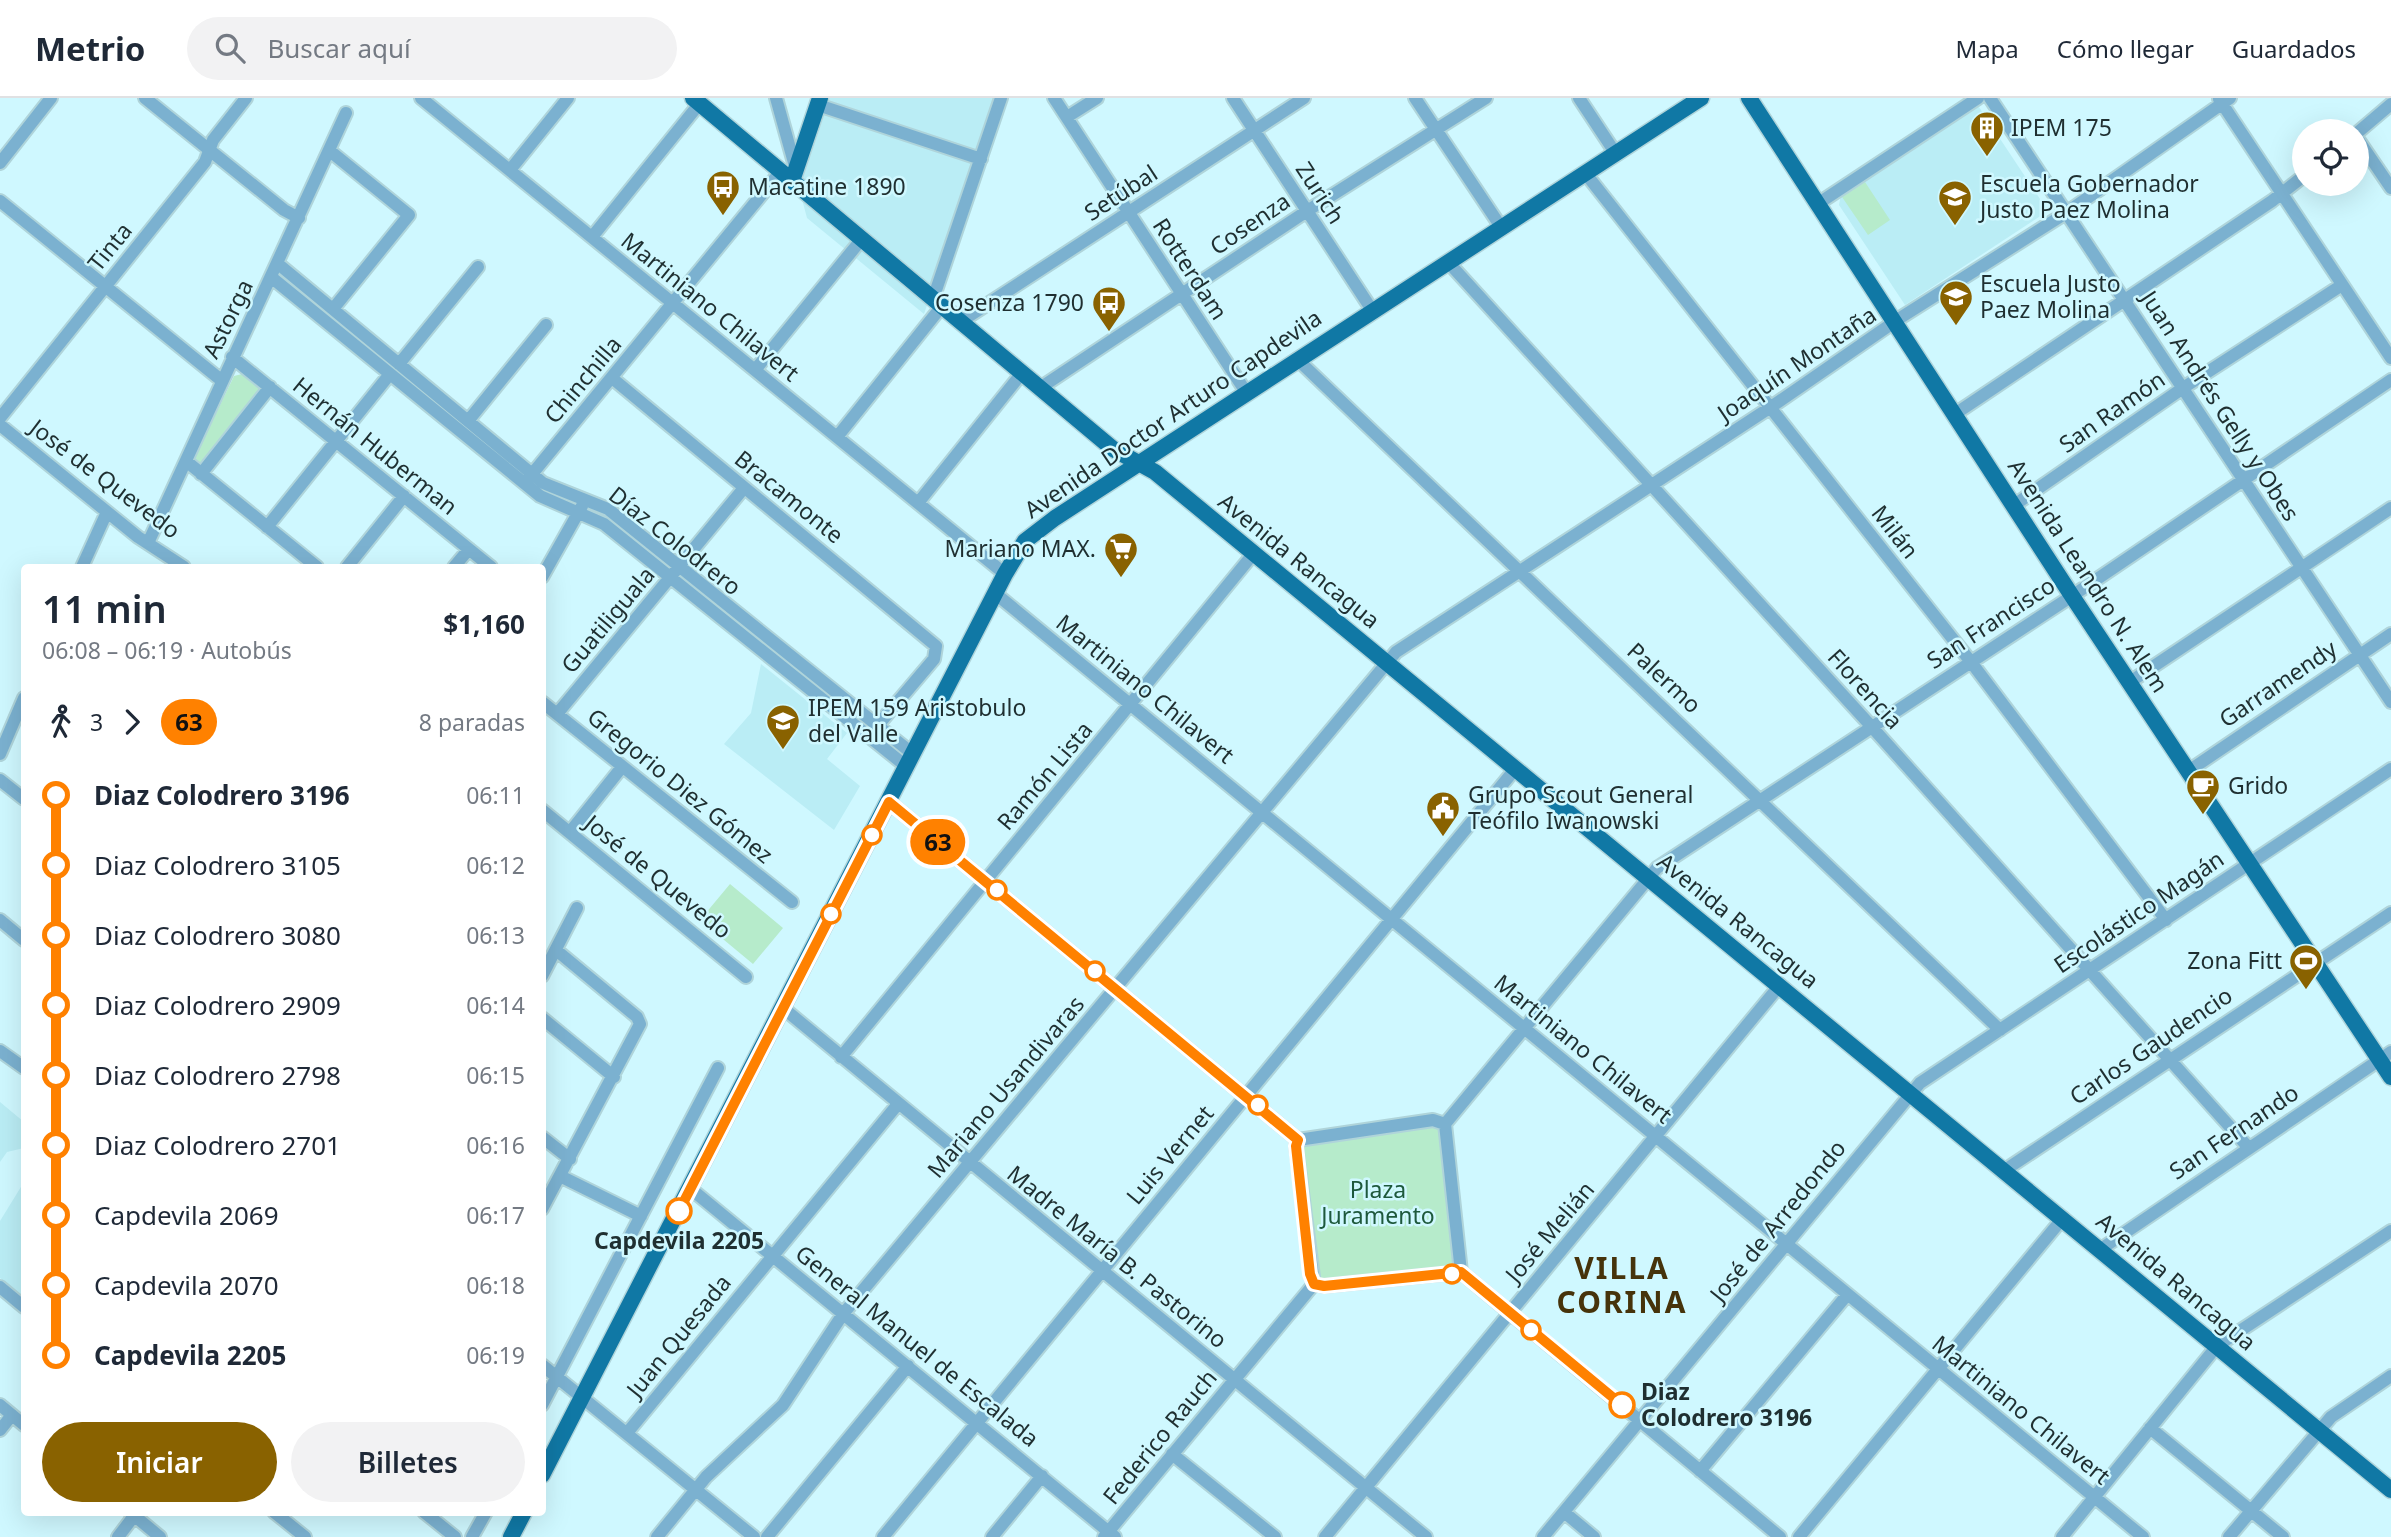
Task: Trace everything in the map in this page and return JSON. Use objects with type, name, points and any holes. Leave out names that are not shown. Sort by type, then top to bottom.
[{"type":"main road","name":"Avenida Doctor Arturo Capdevila","points":[[546,1467],[1005,574],[1032,534],[1139,461],[1702,98]]},
{"type":"main road","name":"Avenida Leandro N. Alem","points":[[1749,98],[2072,596],[2315,962],[2385,1056],[2391,1077]]},
{"type":"main road","name":"Avenida Rancagua","points":[[696,101],[789,174],[861,240],[1113,449],[1139,461],[1254,554],[2391,1489]]},
{"type":"main road","points":[[789,174],[819,101]]},
{"type":"main road","points":[[511,1537],[522,1516]]},
{"type":"street","points":[[0,163],[51,98]]},
{"type":"street","points":[[145,98],[284,210],[299,218]]},
{"type":"street","name":"Tinta","points":[[0,418],[205,162],[213,140],[246,98]]},
{"type":"street","points":[[510,170],[568,98]]},
{"type":"street","points":[[776,98],[789,174]]},
{"type":"street","points":[[837,437],[937,302],[1001,98]]},
{"type":"street","name":"Rotterdam","points":[[1054,98],[1246,392]]},
{"type":"street","points":[[1067,117],[1097,98]]},
{"type":"street","name":"Zurich","points":[[1233,98],[1372,310]]},
{"type":"street","name":"Setúbal","points":[[961,322],[1304,98]]},
{"type":"street","points":[[1415,98],[1502,227]]},
{"type":"street","name":"Cosenza","points":[[1040,388],[1307,211],[1486,98]]},
{"type":"street","points":[[1579,98],[1616,154]]},
{"type":"street","points":[[1819,203],[1978,98]]},
{"type":"street","name":"Juan Andrés Gelly y Obes","points":[[1990,98],[2391,702]]},
{"type":"street","name":"Martiniano Chilavert","points":[[429,100],[510,170],[1005,574]]},
{"type":"street","points":[[2224,100],[2282,194],[2391,358]]},
{"type":"street","name":"Joaquín Montaña","points":[[1386,662],[1519,570],[2066,213],[2224,100]]},
{"type":"street","points":[[592,237],[696,101]]},
{"type":"street","points":[[819,101],[981,159]]},
{"type":"street","points":[[2369,123],[2391,104]]},
{"type":"street","name":"Astorga","points":[[148,543],[346,113]]},
{"type":"street","points":[[330,151],[409,215],[332,309]]},
{"type":"street","points":[[2369,156],[2391,188]]},
{"type":"street","name":"Chinchilla","points":[[529,478],[673,303],[789,174]]},
{"type":"street","name":"Milán","points":[[1586,174],[1971,663],[2166,920]]},
{"type":"street","points":[[1955,414],[2292,186]]},
{"type":"street","points":[[0,201],[221,380]]},
{"type":"street","points":[[755,370],[861,240]]},
{"type":"street","name":"Florencia","points":[[1448,262],[1871,726],[2248,1147]]},
{"type":"street","name":"Díaz Colodrero","points":[[277,263],[332,309],[394,369],[529,478],[608,509],[674,573]]},
{"type":"street","points":[[267,527],[478,267]]},
{"type":"street","name":"Díaz Colodrero","points":[[271,277],[468,421],[529,478],[547,500],[604,524],[674,573],[910,760]]},
{"type":"street","name":"San Ramón","points":[[2013,506],[2183,388],[2342,285]]},
{"type":"street","points":[[468,421],[546,325]]},
{"type":"street","name":"Hernán Huberman","points":[[232,357],[487,564]]},
{"type":"street","name":"Palermo","points":[[1297,359],[1762,799],[2000,1030]]},
{"type":"street","points":[[918,503],[1022,373]]},
{"type":"street","name":"Bracamonte","points":[[612,378],[933,642],[937,650],[934,659],[873,731]]},
{"type":"street","name":"San Francisco","points":[[1648,876],[1871,726],[2072,596],[2242,478],[2391,380]]},
{"type":"street","points":[[201,474],[270,387]]},
{"type":"street","name":"José de Quevedo","points":[[0,425],[107,512],[180,564]]},
{"type":"street","points":[[186,461],[313,564]]},
{"type":"street","name":"Guatiliguala","points":[[557,714],[744,488]]},
{"type":"street","points":[[348,564],[404,496]]},
{"type":"street","points":[[546,571],[585,500]]},
{"type":"street","points":[[2130,681],[2391,508]]},
{"type":"street","points":[[83,564],[107,512]]},
{"type":"street","points":[[456,564],[469,549]]},
{"type":"street","name":"Ramón Lista","points":[[841,1057],[1254,554]]},
{"type":"street","name":"Martiniano Chilavert","points":[[996,594],[2143,1537]]},
{"type":"street","name":"Garramendy","points":[[2190,770],[2391,634]]},
{"type":"street","name":"Mariano Usandivaras","points":[[657,1537],[695,1490],[783,1405],[843,1314],[1386,662]]},
{"type":"street","name":"Gregorio Diez Gómez","points":[[546,705],[792,902]]},
{"type":"street","points":[[0,754],[21,710]]},
{"type":"street","points":[[570,832],[622,767]]},
{"type":"street","name":"Luis Vernet","points":[[883,1537],[1516,768]]},
{"type":"street","name":"Escolástico Magán","points":[[1911,1093],[1927,1078],[2391,769]]},
{"type":"street","points":[[0,780],[21,797]]},
{"type":"street","points":[[889,802],[1298,1140],[1433,1120],[1445,1124]]},
{"type":"street","name":"José de Quevedo","points":[[546,813],[746,977]]},
{"type":"street","points":[[1648,876],[1526,1029],[1445,1124],[1461,1272],[1780,1537]]},
{"type":"street","points":[[546,969],[577,908]]},
{"type":"street","name":"Carlos Gaudencio","points":[[2004,1170],[2391,913]]},
{"type":"street","points":[[0,920],[21,938]]},
{"type":"street","points":[[546,1202],[639,1027],[639,1021],[556,950]]},
{"type":"street","name":"José Melián","points":[[1325,1537],[1780,985]]},
{"type":"street","name":"Madre María B. Pastorino","points":[[783,1008],[1426,1537]]},
{"type":"street","points":[[546,1021],[614,1077]]},
{"type":"street","points":[[0,1051],[21,1066]]},
{"type":"street","name":"San Fernando","points":[[2101,1249],[2385,1056]]},
{"type":"street","points":[[546,1398],[718,1069]]},
{"type":"street","name":"José de Arredondo","points":[[1543,1537],[1911,1093]]},
{"type":"street","name":"Juan Quesada","points":[[627,1433],[898,1104]]},
{"type":"street","points":[[546,1140],[570,1159]]},
{"type":"street","points":[[1298,1140],[1296,1146],[1310,1274],[1314,1284],[1324,1286],[1461,1272]]},
{"type":"street","points":[[560,1176],[641,1216]]},
{"type":"street","name":"General Manuel de Escalada","points":[[691,1189],[978,1423],[1110,1535]]},
{"type":"street","points":[[1799,1537],[2063,1217]]},
{"type":"street","points":[[2062,1537],[2217,1346],[2391,1231]]},
{"type":"street","name":"Federico Rauch","points":[[1110,1535],[1172,1454],[1314,1284]]},
{"type":"street","points":[[0,1287],[21,1304]]},
{"type":"street","points":[[1700,1471],[1847,1295]]},
{"type":"street","points":[[767,1537],[908,1366]]},
{"type":"street","points":[[546,1368],[754,1537]]},
{"type":"street","points":[[2229,1537],[2331,1417],[2391,1376]]},
{"type":"street","points":[[0,1405],[21,1422]]},
{"type":"street","points":[[0,1430],[12,1415]]},
{"type":"street","points":[[2150,1428],[2283,1537]]},
{"type":"street","points":[[1172,1454],[1275,1537]]},
{"type":"street","points":[[992,1537],[1042,1476]]},
{"type":"street","points":[[1564,1512],[1594,1537]]},
{"type":"street","points":[[118,1537],[132,1516]]},
{"type":"street","points":[[137,1516],[160,1537]]},
{"type":"street","points":[[279,1516],[304,1537]]},
{"type":"street","points":[[429,1516],[455,1537]]},
{"type":"street","points":[[472,1537],[484,1516]]},
{"type":"shaded area","points":[[830,98],[998,98],[924,314],[807,218],[799,188]]},
{"type":"shaded area","name":"Escuela Gobernador Justo Paez Molina","points":[[1977,104],[2048,211],[1905,305],[1839,205],[1841,194]]},
{"type":"shaded area","name":"IPEM 159 Aristobulo del Valle","points":[[761,664],[847,733],[827,759],[860,786],[834,830],[724,744],[751,713]]},
{"type":"shaded area","points":[[0,1102],[21,1120],[21,1149],[7,1152],[0,1162]]},
{"type":"shaded area","points":[[21,1187],[21,1296],[0,1278],[0,1221]]},
{"type":"green space","points":[[1865,182],[1890,220],[1868,235],[1842,197]]},
{"type":"green space","points":[[242,374],[261,389],[260,393],[200,465],[194,459],[234,376]]},
{"type":"green space","points":[[730,884],[783,928],[753,964],[700,920]]},
{"type":"green space","name":"Plaza Juramento","points":[[1445,1124],[1461,1272],[1314,1284],[1298,1140]]},
{"type":"bus line","name":"63","points":[[679,1211],[889,802],[1298,1140],[1296,1146],[1310,1274],[1314,1284],[1324,1286],[1461,1272],[1622,1405]]},
{"type":"place","name":"IPEM 175","points":[[1987,158]]},
{"type":"place","name":"Macatine 1890","points":[[723,217]]},
{"type":"place","name":"Escuela Gobernador Justo Paez Molina","points":[[1955,227]]},
{"type":"place","name":"Escuela Justo Paez Molina","points":[[1956,327]]},
{"type":"place","name":"Cosenza 1790","points":[[1109,333]]},
{"type":"place","name":"Mariano MAX.","points":[[1121,579]]},
{"type":"place","name":"IPEM 159 Aristobulo del Valle","points":[[783,751]]},
{"type":"place","name":"Grido","points":[[2203,816]]},
{"type":"place","name":"Grupo Scout General Teófilo Iwanowski","points":[[1443,838]]},
{"type":"place","name":"Zona Fitt","points":[[2306,991]]},
{"type":"place","name":"Capdevila 2205","points":[[679,1211]]},
{"type":"place","name":"Diaz Colodrero 3196","points":[[1622,1405]]},
{"type":"district","name":"VILLA CORINA","points":[[1622,1286]]}]
